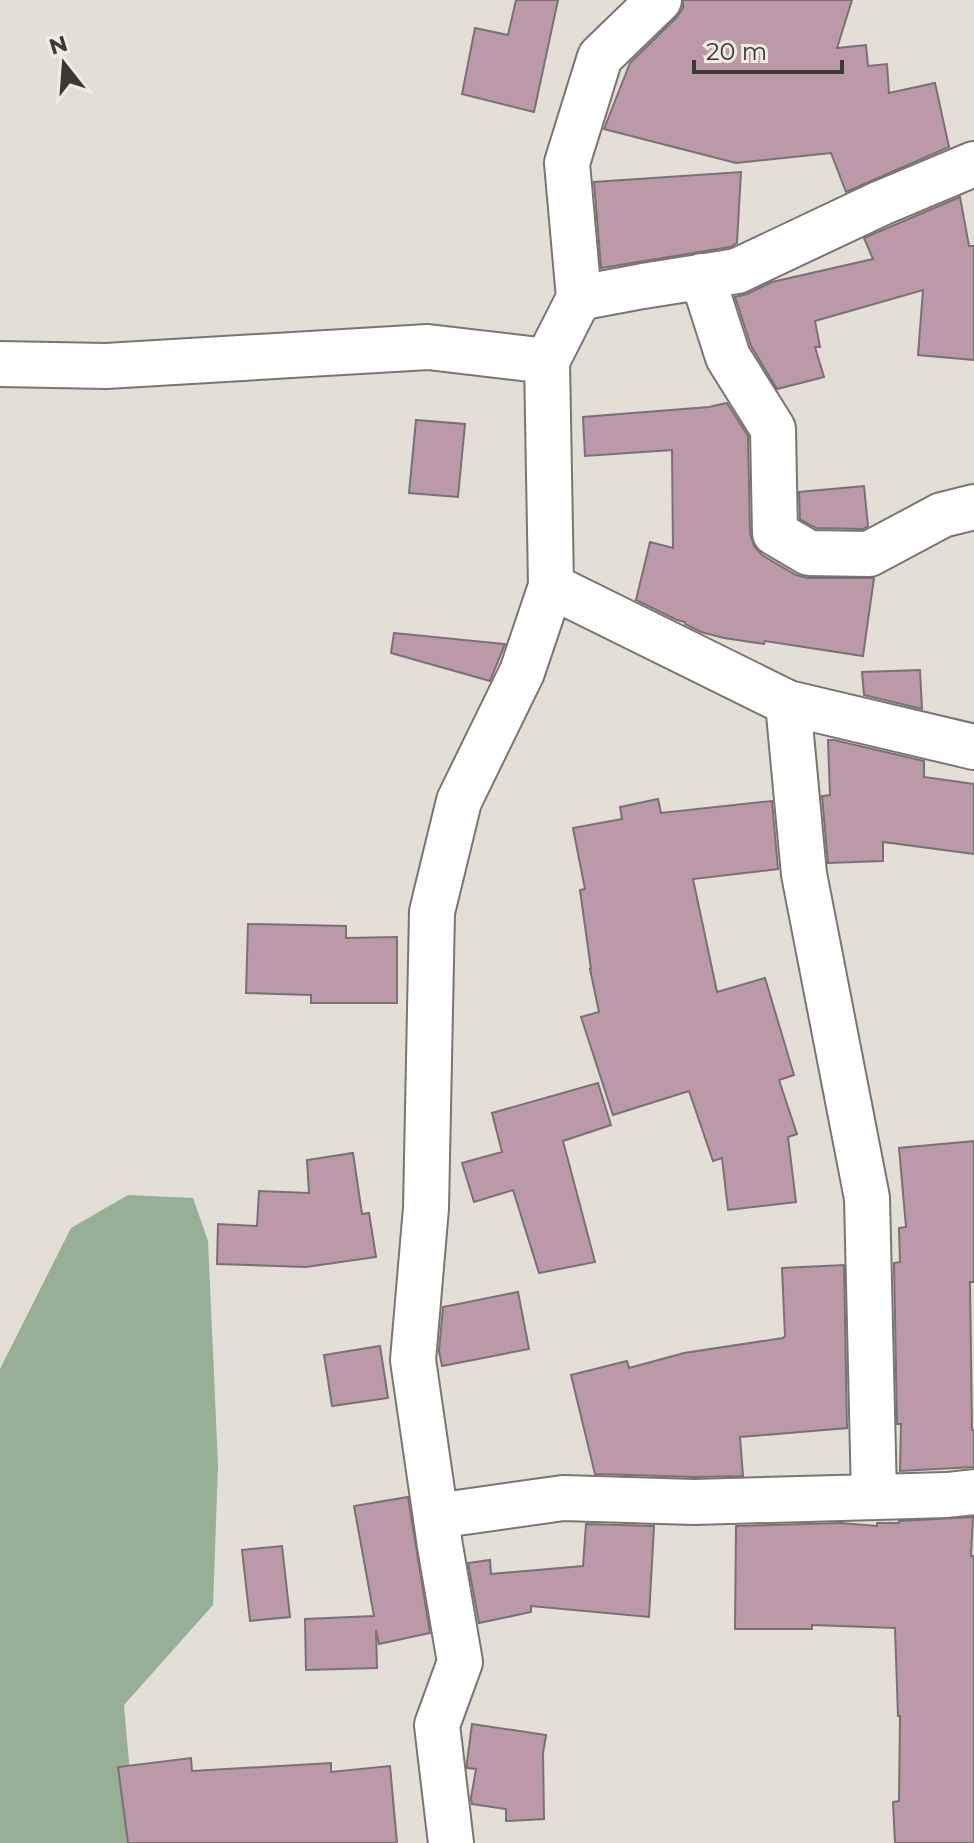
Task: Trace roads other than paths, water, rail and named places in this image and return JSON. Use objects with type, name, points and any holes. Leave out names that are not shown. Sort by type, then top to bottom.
[{"type":"street","points":[[451,1843],[437,1725],[460,1662],[413,1360],[426,1208],[432,912],[459,801],[522,672],[551,586],[547,361],[579,298],[567,163],[600,57],[659,0]]},
{"type":"street","points":[[579,298],[737,271],[881,203],[974,164]]},
{"type":"street","points":[[702,276],[728,357],[773,429],[775,533],[809,553],[869,554],[942,515],[974,507]]},
{"type":"street","points":[[0,364],[106,366],[428,347],[547,361]]},
{"type":"street","points":[[551,586],[788,703],[974,747]]},
{"type":"street","points":[[788,703],[804,874],[867,1198],[874,1496]]},
{"type":"street","points":[[436,1516],[563,1498],[694,1502],[974,1492]]}]
